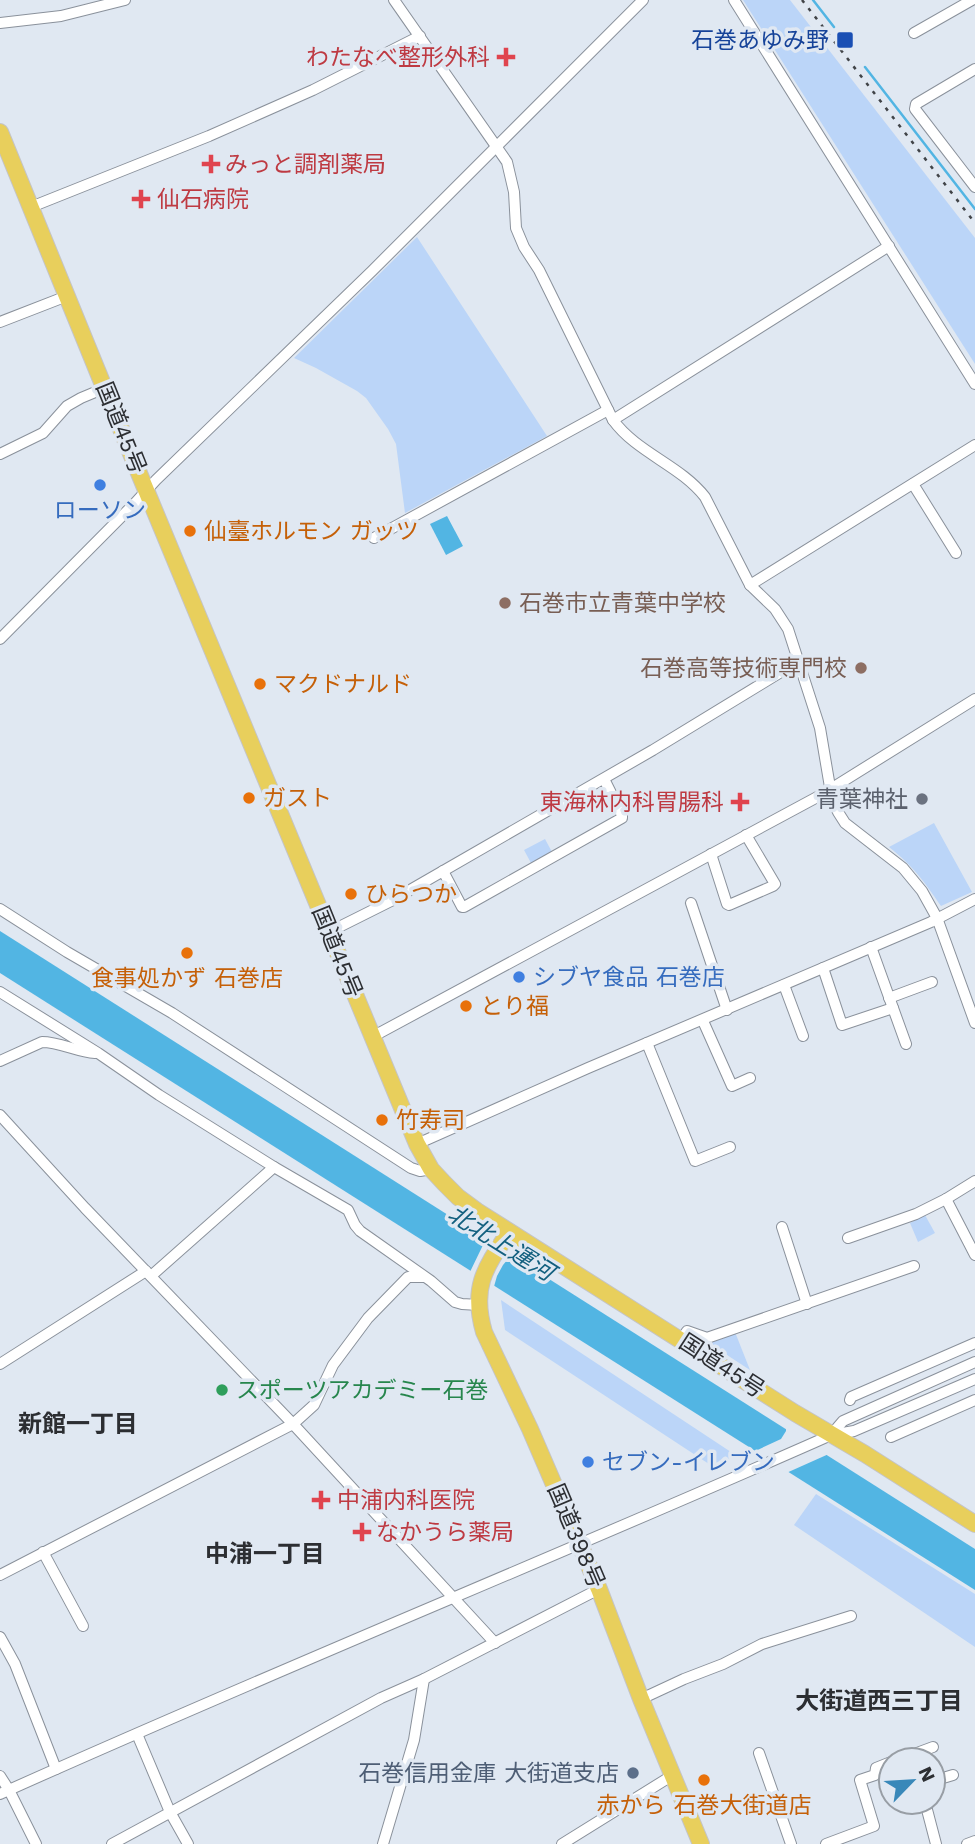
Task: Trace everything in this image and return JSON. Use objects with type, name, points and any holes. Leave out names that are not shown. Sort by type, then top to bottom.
[{"type":"highway","name":"国道45号","points":[[0,132],[372,1037],[417,1144],[431,1169],[458,1197],[506,1237],[681,1340],[826,1437],[865,1454],[975,1524]]},
{"type":"highway","name":"国道398号","points":[[506,1237],[479,1285],[479,1317],[599,1589],[701,1844]]},
{"type":"street","points":[[0,23],[61,16],[125,0]]},
{"type":"street","points":[[394,0],[507,162],[511,175],[516,228],[524,247],[539,270],[620,430],[698,488],[750,585],[775,609],[788,629],[820,728],[832,799],[845,823],[904,868],[915,881],[937,918],[975,1023]]},
{"type":"street","points":[[0,639],[643,0]]},
{"type":"street","points":[[734,0],[975,384]]},
{"type":"street","points":[[914,33],[972,0]]},
{"type":"street","points":[[31,207],[209,136],[290,100],[420,36]]},
{"type":"street","points":[[975,69],[916,104],[915,109],[975,187]]},
{"type":"street","points":[[374,538],[611,415],[890,246]]},
{"type":"street","points":[[0,322],[67,296]]},
{"type":"street","points":[[0,454],[43,433],[67,406],[105,388]]},
{"type":"street","points":[[750,585],[975,445]]},
{"type":"street","points":[[914,484],[956,553]]},
{"type":"street","points":[[329,932],[391,901],[604,779],[799,661]]},
{"type":"street","points":[[372,1037],[831,789],[975,698]]},
{"type":"street","points":[[443,871],[464,907],[622,818],[604,779]]},
{"type":"street","points":[[711,854],[727,904],[773,887],[775,884],[746,835]]},
{"type":"street","points":[[417,1144],[703,1021],[975,899]]},
{"type":"street","points":[[691,903],[727,1010]]},
{"type":"street","points":[[0,909],[67,952],[172,1013],[411,1168],[420,1171],[431,1169]]},
{"type":"street","points":[[871,947],[906,1044]]},
{"type":"street","points":[[823,968],[842,1025],[932,982]]},
{"type":"street","points":[[784,985],[803,1037]]},
{"type":"street","points":[[0,992],[159,1095],[348,1210],[360,1231],[431,1281],[455,1302],[479,1305]]},
{"type":"street","points":[[703,1021],[732,1086],[750,1078]]},
{"type":"street","points":[[0,1060],[42,1042],[98,1053]]},
{"type":"street","points":[[647,1043],[695,1161],[730,1147]]},
{"type":"street","points":[[0,1115],[293,1424],[495,1643]]},
{"type":"street","points":[[0,1364],[149,1274],[274,1167]]},
{"type":"street","points":[[848,1238],[916,1214],[975,1181]]},
{"type":"street","points":[[946,1199],[971,1237],[975,1255]]},
{"type":"street","points":[[782,1227],[807,1304]]},
{"type":"street","points":[[681,1340],[687,1331],[707,1338],[914,1266]]},
{"type":"street","points":[[0,1575],[293,1424],[314,1405],[333,1365],[368,1318],[408,1277],[424,1277]]},
{"type":"street","points":[[850,1399],[975,1343]]},
{"type":"street","points":[[826,1437],[843,1421],[975,1362]]},
{"type":"street","points":[[4,1792],[345,1642],[826,1437],[854,1430],[975,1378]]},
{"type":"street","points":[[891,1437],[975,1399]]},
{"type":"street","points":[[43,1552],[83,1626]]},
{"type":"street","points":[[112,1844],[381,1698],[424,1679],[599,1589]]},
{"type":"street","points":[[641,1699],[762,1644],[851,1615]]},
{"type":"street","points":[[0,1637],[15,1664],[56,1769]]},
{"type":"street","points":[[383,1844],[414,1740],[424,1679]]},
{"type":"street","points":[[136,1734],[170,1812],[188,1844]]},
{"type":"street","points":[[760,1753],[791,1844]]},
{"type":"street","points":[[826,1844],[874,1826],[860,1780],[875,1775],[877,1768]]},
{"type":"street","points":[[562,1844],[673,1775]]},
{"type":"street","points":[[947,1777],[954,1775]]},
{"type":"street","points":[[0,1776],[4,1792],[36,1844]]},
{"type":"street","points":[[929,1816],[936,1844]]},
{"type":"street","points":[[967,1844],[975,1841]]},
{"type":"shaded area","points":[[743,0],[790,0],[975,238],[975,364]]},
{"type":"shaded area","points":[[417,237],[547,436],[405,513],[396,444],[366,398],[294,358]]},
{"type":"shaded area","points":[[934,823],[972,892],[941,906],[918,874],[889,847]]},
{"type":"shaded area","points":[[545,839],[552,852],[531,863],[524,850]]},
{"type":"shaded area","points":[[925,1215],[935,1233],[918,1242],[910,1223]]},
{"type":"shaded area","points":[[501,1300],[737,1456],[712,1466],[505,1330]]},
{"type":"shaded area","points":[[735,1332],[750,1370],[707,1342]]},
{"type":"shaded area","points":[[816,1494],[975,1594],[975,1647],[794,1525]]},
{"type":"water","points":[[447,516],[463,546],[446,555],[430,524]]},
{"type":"water","points":[[0,931],[975,1549],[975,1590],[0,973]]},
{"type":"pier","points":[[483,1233],[518,1255],[508,1259],[503,1265],[493,1290],[469,1274],[483,1245]]},
{"type":"pier","points":[[786,1425],[831,1453],[784,1474],[751,1453],[781,1439]]},
{"type":"waterway","points":[[813,0],[834,27]]},
{"type":"waterway","points":[[865,67],[975,209]]},
{"type":"railway","points":[[802,0],[975,223]]},
{"type":"place","name":"石巻あゆみ野","points":[[845,40]]},
{"type":"place","name":"わたなべ整形外科","points":[[506,57]]},
{"type":"place","name":"みっと調剤薬局","points":[[211,164]]},
{"type":"place","name":"仙石病院","points":[[141,199]]},
{"type":"place","name":"ローソン","points":[[100,485]]},
{"type":"place","name":"仙臺ホルモン ガッツ","points":[[190,531]]},
{"type":"place","name":"石巻市立青葉中学校","points":[[505,603]]},
{"type":"place","name":"石巻高等技術専門校","points":[[861,668]]},
{"type":"place","name":"マクドナルド","points":[[260,684]]},
{"type":"place","name":"ガスト","points":[[249,798]]},
{"type":"place","name":"青葉神社","points":[[922,799]]},
{"type":"place","name":"東海林内科胃腸科","points":[[740,802]]},
{"type":"place","name":"ひらつか","points":[[351,894]]},
{"type":"place","name":"食事処かず 石巻店","points":[[187,953]]},
{"type":"place","name":"シブヤ食品 石巻店","points":[[519,977]]},
{"type":"place","name":"とり福","points":[[466,1006]]},
{"type":"place","name":"竹寿司","points":[[382,1120]]},
{"type":"place","name":"スポーツアカデミー石巻","points":[[222,1390]]},
{"type":"place","name":"セブン-イレブン","points":[[588,1462]]},
{"type":"place","name":"中浦内科医院","points":[[321,1500]]},
{"type":"place","name":"なかうら薬局","points":[[362,1532]]},
{"type":"place","name":"石巻信用金庫 大街道支店","points":[[633,1773]]},
{"type":"place","name":"赤から 石巻大街道店","points":[[704,1780]]},
{"type":"district","name":"新館一丁目","points":[[78,1424]]},
{"type":"district","name":"中浦一丁目","points":[[265,1554]]},
{"type":"district","name":"大街道西三丁目","points":[[879,1701]]},
{"type":"water label","name":"北北上運河","points":[[501,1243]]}]
